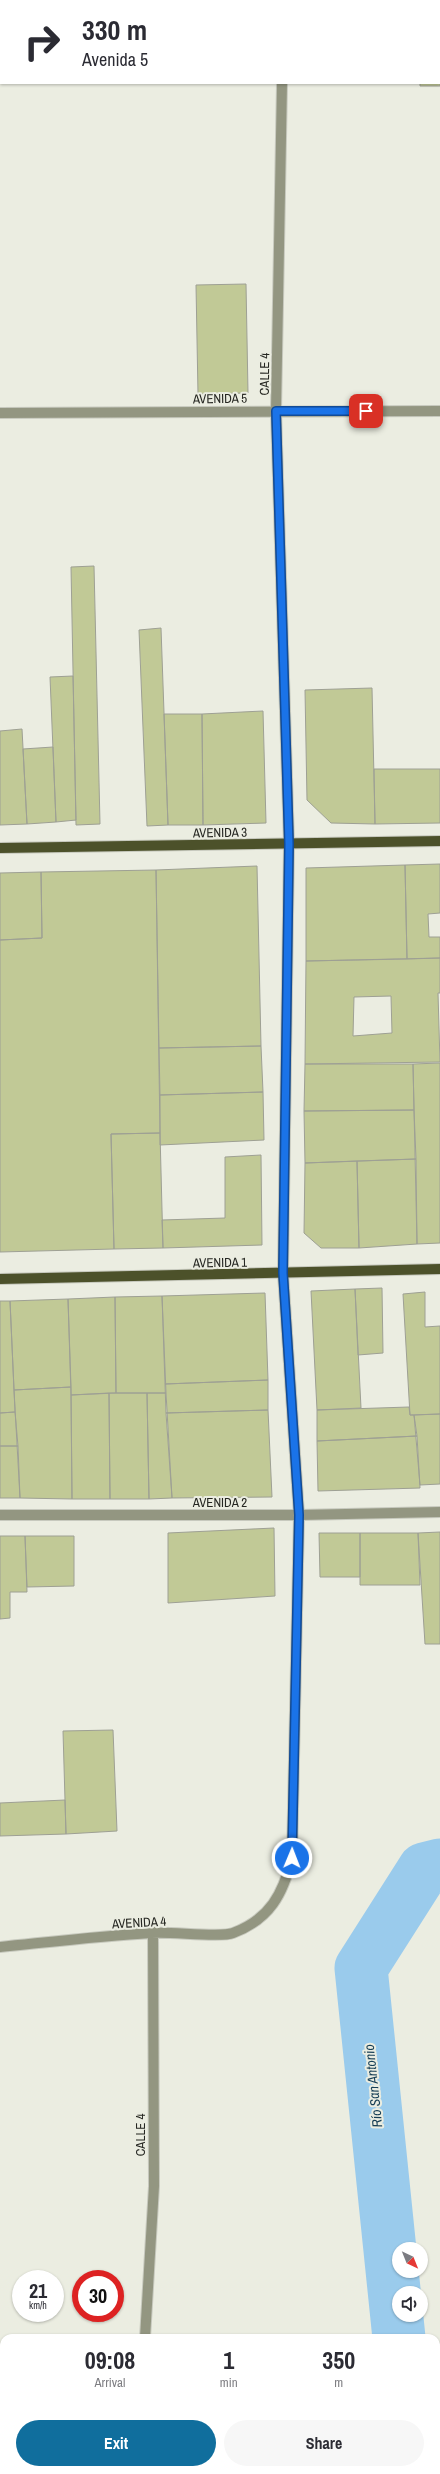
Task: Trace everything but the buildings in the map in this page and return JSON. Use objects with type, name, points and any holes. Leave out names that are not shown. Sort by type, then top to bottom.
[{"type":"main road","name":"AVENIDA 3","points":[[0,848],[440,841]]},
{"type":"main road","name":"AVENIDA 1","points":[[0,1279],[440,1269]]},
{"type":"street","name":"CALLE 4","points":[[271,1907],[284,1887],[292,1858],[299,1515],[283,1273],[289,844],[276,411],[282,84]]},
{"type":"street","name":"AVENIDA 5","points":[[0,413],[440,410]]},
{"type":"street","name":"AVENIDA 2","points":[[0,1515],[299,1515],[440,1512]]},
{"type":"street","name":"AVENIDA 4","points":[[0,1947],[152,1932],[232,1934],[248,1926],[271,1907]]},
{"type":"street","name":"CALLE 4","points":[[145,2334],[154,2186],[152,1932]]},
{"type":"waterway","name":"Río San Antonio","points":[[399,2334],[361,1968],[424,1869],[440,1865]]},
{"type":"route","points":[[292,1858],[299,1515],[283,1273],[289,844],[276,411],[366,411]]}]
